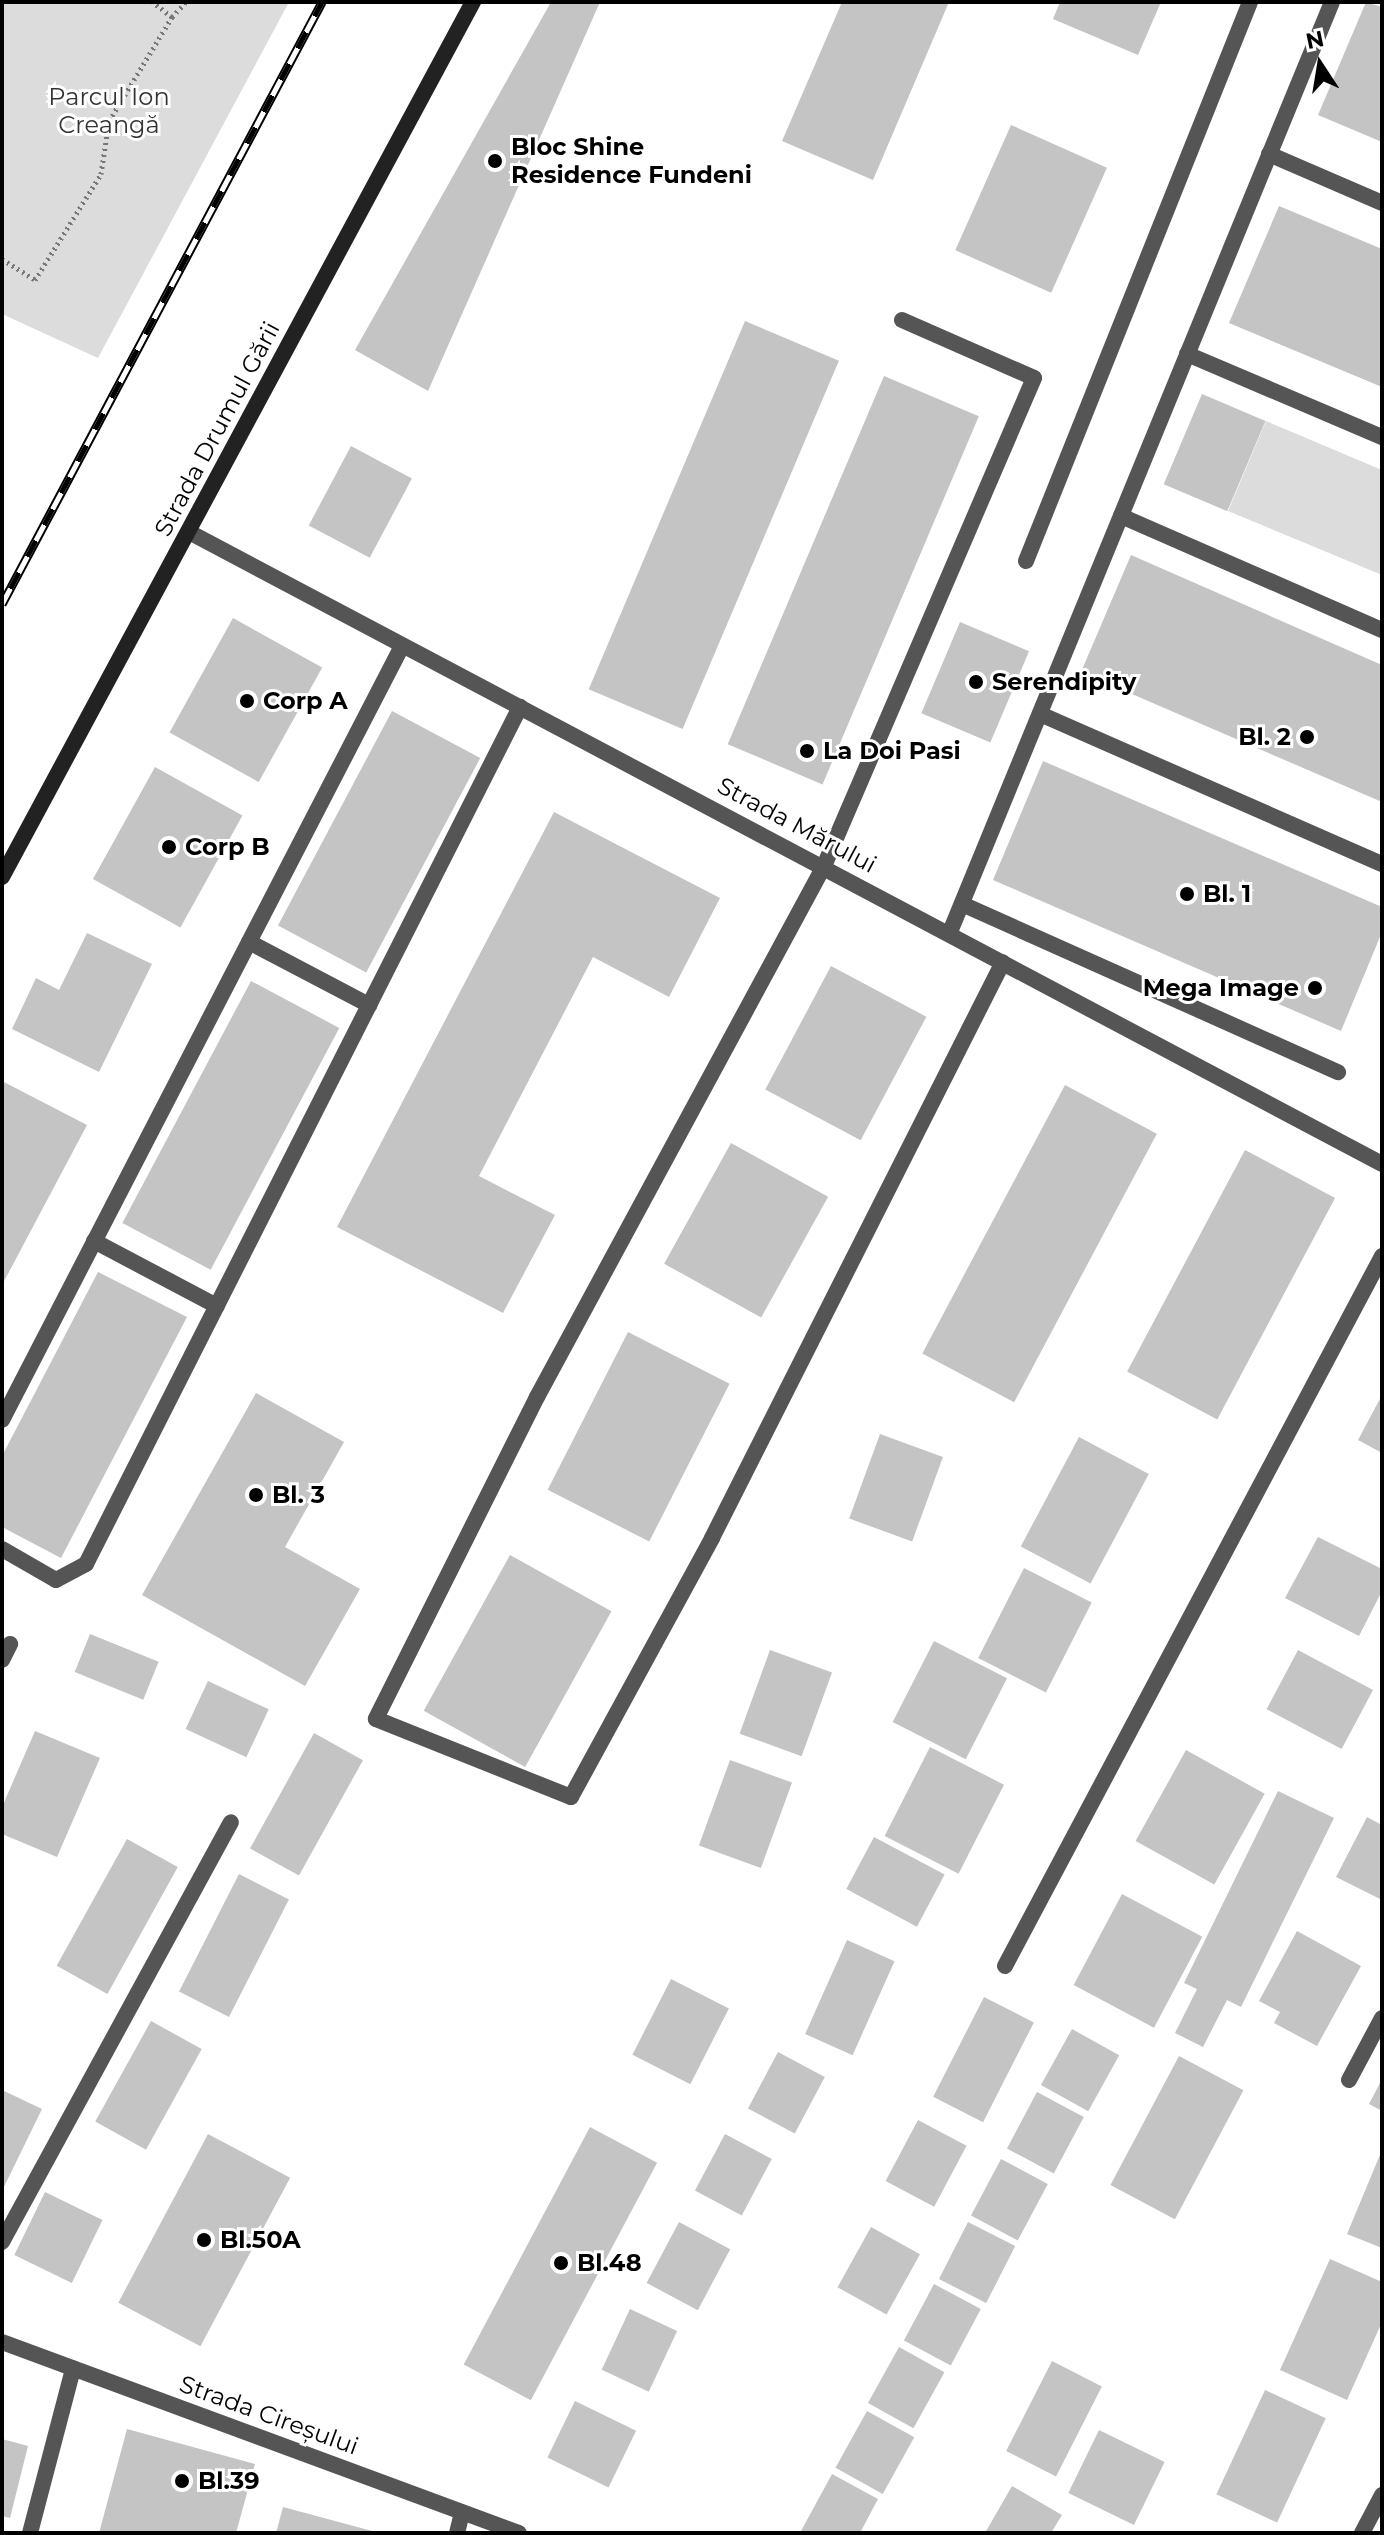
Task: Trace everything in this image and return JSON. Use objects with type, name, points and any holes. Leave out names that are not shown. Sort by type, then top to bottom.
[{"type":"street","name":"Strada Drumul Gării","points":[[2,877],[473,2]]},
{"type":"street","points":[[1026,561],[1250,2]]},
{"type":"street","points":[[950,932],[1332,2]]},
{"type":"street","points":[[1269,154],[1382,203]]},
{"type":"street","points":[[902,320],[1034,378],[824,866],[537,1397],[376,1719],[571,1797],[712,1538],[1003,962]]},
{"type":"street","points":[[1187,354],[1382,437]]},
{"type":"street","points":[[1121,516],[1382,630]]},
{"type":"street","name":"Strada Mărului","points":[[189,532],[1381,1160]]},
{"type":"street","points":[[2,1420],[402,646]]},
{"type":"street","points":[[2,1549],[56,1580],[86,1564],[520,707]]},
{"type":"street","points":[[1040,714],[1382,864]]},
{"type":"street","points":[[962,904],[1338,1072]]},
{"type":"street","points":[[249,942],[369,1005]]},
{"type":"street","points":[[94,1241],[217,1306]]},
{"type":"street","points":[[1005,1966],[1382,1256]]},
{"type":"street","points":[[2,2242],[231,1822]]},
{"type":"street","points":[[1349,2080],[1382,2018]]},
{"type":"street","name":"Strada Cireșului","points":[[2,2342],[519,2533]]},
{"type":"street","points":[[30,2533],[73,2369]]},
{"type":"street","points":[[1362,2533],[1382,2495]]},
{"type":"street","points":[[457,2533],[462,2513]]},
{"type":"path","points":[[153,2],[172,17]]},
{"type":"path","points":[[2,259],[35,280],[101,174],[109,121],[172,17],[186,2]]},
{"type":"green space","name":"Parcul Ion Creangă","points":[[2,2],[289,2],[98,358],[2,314]]},
{"type":"green space","points":[[1266,421],[1382,470],[1382,575],[1228,511]]},
{"type":"building","name":"Bloc Shine Residence Fundeni","points":[[551,2],[600,2],[428,391],[355,350]]},
{"type":"building","points":[[842,2],[949,2],[873,180],[782,141]]},
{"type":"building","points":[[1060,2],[1161,2],[1138,55],[1053,19]]},
{"type":"building","points":[[1366,2],[1382,7],[1382,142],[1318,115]]},
{"type":"building","points":[[1011,125],[1107,168],[1051,293],[955,250]]},
{"type":"building","points":[[1279,206],[1382,249],[1382,387],[1229,323]]},
{"type":"building","points":[[745,321],[839,361],[683,729],[589,689]]},
{"type":"building","points":[[884,376],[979,416],[823,784],[728,744]]},
{"type":"building","points":[[1202,394],[1266,421],[1227,511],[1164,484]]},
{"type":"building","points":[[351,446],[412,478],[370,558],[309,525]]},
{"type":"building","name":"Bl. 2","points":[[1131,555],[1382,665],[1382,802],[1081,672]]},
{"type":"building","name":"Corp A","points":[[233,618],[322,667],[259,782],[169,733]]},
{"type":"building","name":"Serendipity","points":[[960,622],[1029,651],[990,742],[921,713]]},
{"type":"building","points":[[392,711],[480,758],[366,973],[278,926]]},
{"type":"building","name":"Bl. 1","points":[[1043,761],[1382,907],[1382,932],[1341,1031],[993,880]]},
{"type":"building","name":"Corp B","points":[[155,767],[242,815],[180,927],[93,879]]},
{"type":"building","points":[[554,812],[720,898],[669,997],[593,957],[479,1176],[555,1215],[503,1313],[337,1227]]},
{"type":"building","points":[[87,933],[152,964],[99,1072],[12,1029],[36,978],[59,990]]},
{"type":"building","points":[[831,966],[926,1017],[861,1140],[765,1090]]},
{"type":"building","points":[[251,981],[339,1028],[211,1270],[122,1223]]},
{"type":"building","points":[[2,1081],[87,1125],[2,1285]]},
{"type":"building","points":[[1065,1085],[1157,1134],[1014,1402],[922,1353]]},
{"type":"building","points":[[731,1143],[828,1197],[761,1318],[664,1264]]},
{"type":"building","points":[[1245,1150],[1335,1198],[1217,1420],[1127,1372]]},
{"type":"building","points":[[98,1272],[187,1317],[61,1558],[2,1527],[2,1456]]},
{"type":"building","points":[[628,1332],[730,1384],[649,1541],[548,1490]]},
{"type":"building","name":"Bl. 3","points":[[256,1393],[344,1442],[285,1547],[360,1589],[305,1686],[142,1595]]},
{"type":"building","points":[[1382,1395],[1382,1453],[1358,1440]]},
{"type":"building","points":[[880,1434],[943,1457],[912,1541],[849,1519]]},
{"type":"building","points":[[1079,1437],[1149,1474],[1091,1584],[1021,1546]]},
{"type":"building","points":[[1318,1537],[1382,1569],[1382,1591],[1359,1636],[1285,1598]]},
{"type":"building","points":[[510,1555],[611,1611],[525,1767],[424,1711]]},
{"type":"building","points":[[1024,1568],[1092,1603],[1046,1692],[978,1658]]},
{"type":"building","points":[[90,1634],[159,1662],[143,1700],[75,1672]]},
{"type":"building","points":[[934,1641],[1007,1678],[966,1759],[893,1722]]},
{"type":"building","points":[[770,1650],[832,1673],[802,1756],[740,1734]]},
{"type":"building","points":[[1298,1650],[1373,1690],[1342,1749],[1267,1709]]},
{"type":"building","points":[[208,1681],[269,1709],[246,1757],[186,1729]]},
{"type":"building","points":[[35,1731],[100,1758],[57,1857],[2,1834],[2,1807]]},
{"type":"building","points":[[314,1733],[363,1760],[299,1876],[250,1848]]},
{"type":"building","points":[[930,1747],[1004,1785],[959,1874],[885,1836]]},
{"type":"building","points":[[1186,1750],[1265,1794],[1214,1885],[1136,1841]]},
{"type":"building","points":[[730,1760],[792,1783],[761,1868],[699,1846]]},
{"type":"building","points":[[1278,1791],[1334,1818],[1241,2007],[1227,2000],[1203,2047],[1175,2033],[1197,1989],[1184,1983]]},
{"type":"building","points":[[1367,1817],[1382,1825],[1382,1900],[1336,1877]]},
{"type":"building","points":[[874,1837],[945,1875],[917,1927],[846,1889]]},
{"type":"building","points":[[127,1839],[178,1867],[107,1994],[57,1966]]},
{"type":"building","points":[[239,1874],[289,1899],[229,2017],[179,1992]]},
{"type":"building","points":[[1122,1894],[1202,1937],[1154,2028],[1074,1985]]},
{"type":"building","points":[[1297,1931],[1361,1966],[1317,2046],[1274,2023],[1280,2012],[1259,2001]]},
{"type":"building","points":[[847,1940],[895,1961],[853,2055],[805,2034]]},
{"type":"building","points":[[671,1979],[729,2009],[690,2084],[632,2055]]},
{"type":"building","points":[[984,1997],[1034,2022],[983,2122],[933,2097]]},
{"type":"building","points":[[151,2021],[202,2049],[146,2150],[95,2122]]},
{"type":"building","points":[[1072,2029],[1119,2055],[1088,2111],[1041,2085]]},
{"type":"building","points":[[778,2052],[825,2077],[795,2133],[748,2109]]},
{"type":"building","points":[[1179,2056],[1243,2090],[1175,2219],[1110,2185]]},
{"type":"building","points":[[1382,2079],[1382,2111],[1369,2104]]},
{"type":"building","points":[[2,2090],[42,2109],[2,2191]]},
{"type":"building","points":[[1037,2092],[1084,2117],[1054,2173],[1007,2149]]},
{"type":"building","points":[[918,2120],[967,2146],[934,2207],[886,2181]]},
{"type":"building","name":"Bl.48","points":[[590,2127],[657,2163],[531,2400],[464,2365]]},
{"type":"building","name":"Bl.50A","points":[[208,2134],[290,2178],[200,2346],[118,2303]]},
{"type":"building","points":[[725,2134],[772,2159],[742,2215],[695,2191]]},
{"type":"building","points":[[1382,2150],[1382,2248],[1347,2234]]},
{"type":"building","points":[[1001,2159],[1048,2184],[1018,2240],[971,2216]]},
{"type":"building","points":[[45,2192],[103,2220],[72,2283],[14,2255]]},
{"type":"building","points":[[679,2222],[730,2249],[698,2310],[647,2283]]},
{"type":"building","points":[[968,2222],[1015,2246],[986,2303],[939,2279]]},
{"type":"building","points":[[871,2227],[920,2254],[887,2314],[838,2287]]},
{"type":"building","points":[[1330,2259],[1382,2282],[1382,2322],[1347,2400],[1280,2370]]},
{"type":"building","points":[[934,2284],[981,2309],[951,2365],[904,2341]]},
{"type":"building","points":[[630,2309],[677,2331],[649,2392],[602,2370]]},
{"type":"building","points":[[899,2347],[944,2372],[913,2428],[868,2403]]},
{"type":"building","points":[[1052,2361],[1102,2386],[1056,2476],[1006,2451]]},
{"type":"building","points":[[1265,2390],[1326,2418],[1277,2523],[1216,2494]]},
{"type":"building","points":[[575,2401],[636,2431],[609,2487],[547,2458]]},
{"type":"building","points":[[867,2411],[914,2437],[883,2494],[835,2468]]},
{"type":"building","name":"Bl.39","points":[[127,2429],[255,2464],[236,2533],[99,2533]]},
{"type":"building","points":[[1099,2430],[1165,2462],[1134,2525],[1068,2493]]},
{"type":"building","points":[[2,2439],[28,2446],[10,2518],[2,2516]]},
{"type":"building","points":[[832,2474],[878,2499],[860,2533],[801,2531]]},
{"type":"building","points":[[1012,2486],[1062,2515],[1051,2533],[985,2533]]},
{"type":"building","points":[[283,2507],[376,2532],[376,2533],[276,2533]]},
{"type":"railway","points":[[2,604],[322,2]]},
{"type":"place","name":"Bloc Shine Residence Fundeni","points":[[495,161]]},
{"type":"place","name":"Serendipity","points":[[976,682]]},
{"type":"place","name":"Corp A","points":[[247,701]]},
{"type":"place","name":"Bl. 2","points":[[1307,737]]},
{"type":"place","name":"La Doi Pasi","points":[[807,751]]},
{"type":"place","name":"Corp B","points":[[169,847]]},
{"type":"place","name":"Bl. 1","points":[[1187,894]]},
{"type":"place","name":"Mega Image","points":[[1315,988]]},
{"type":"place","name":"Bl. 3","points":[[256,1495]]},
{"type":"place","name":"Bl.50A","points":[[204,2240]]},
{"type":"place","name":"Bl.48","points":[[561,2263]]},
{"type":"place","name":"Bl.39","points":[[182,2481]]}]
